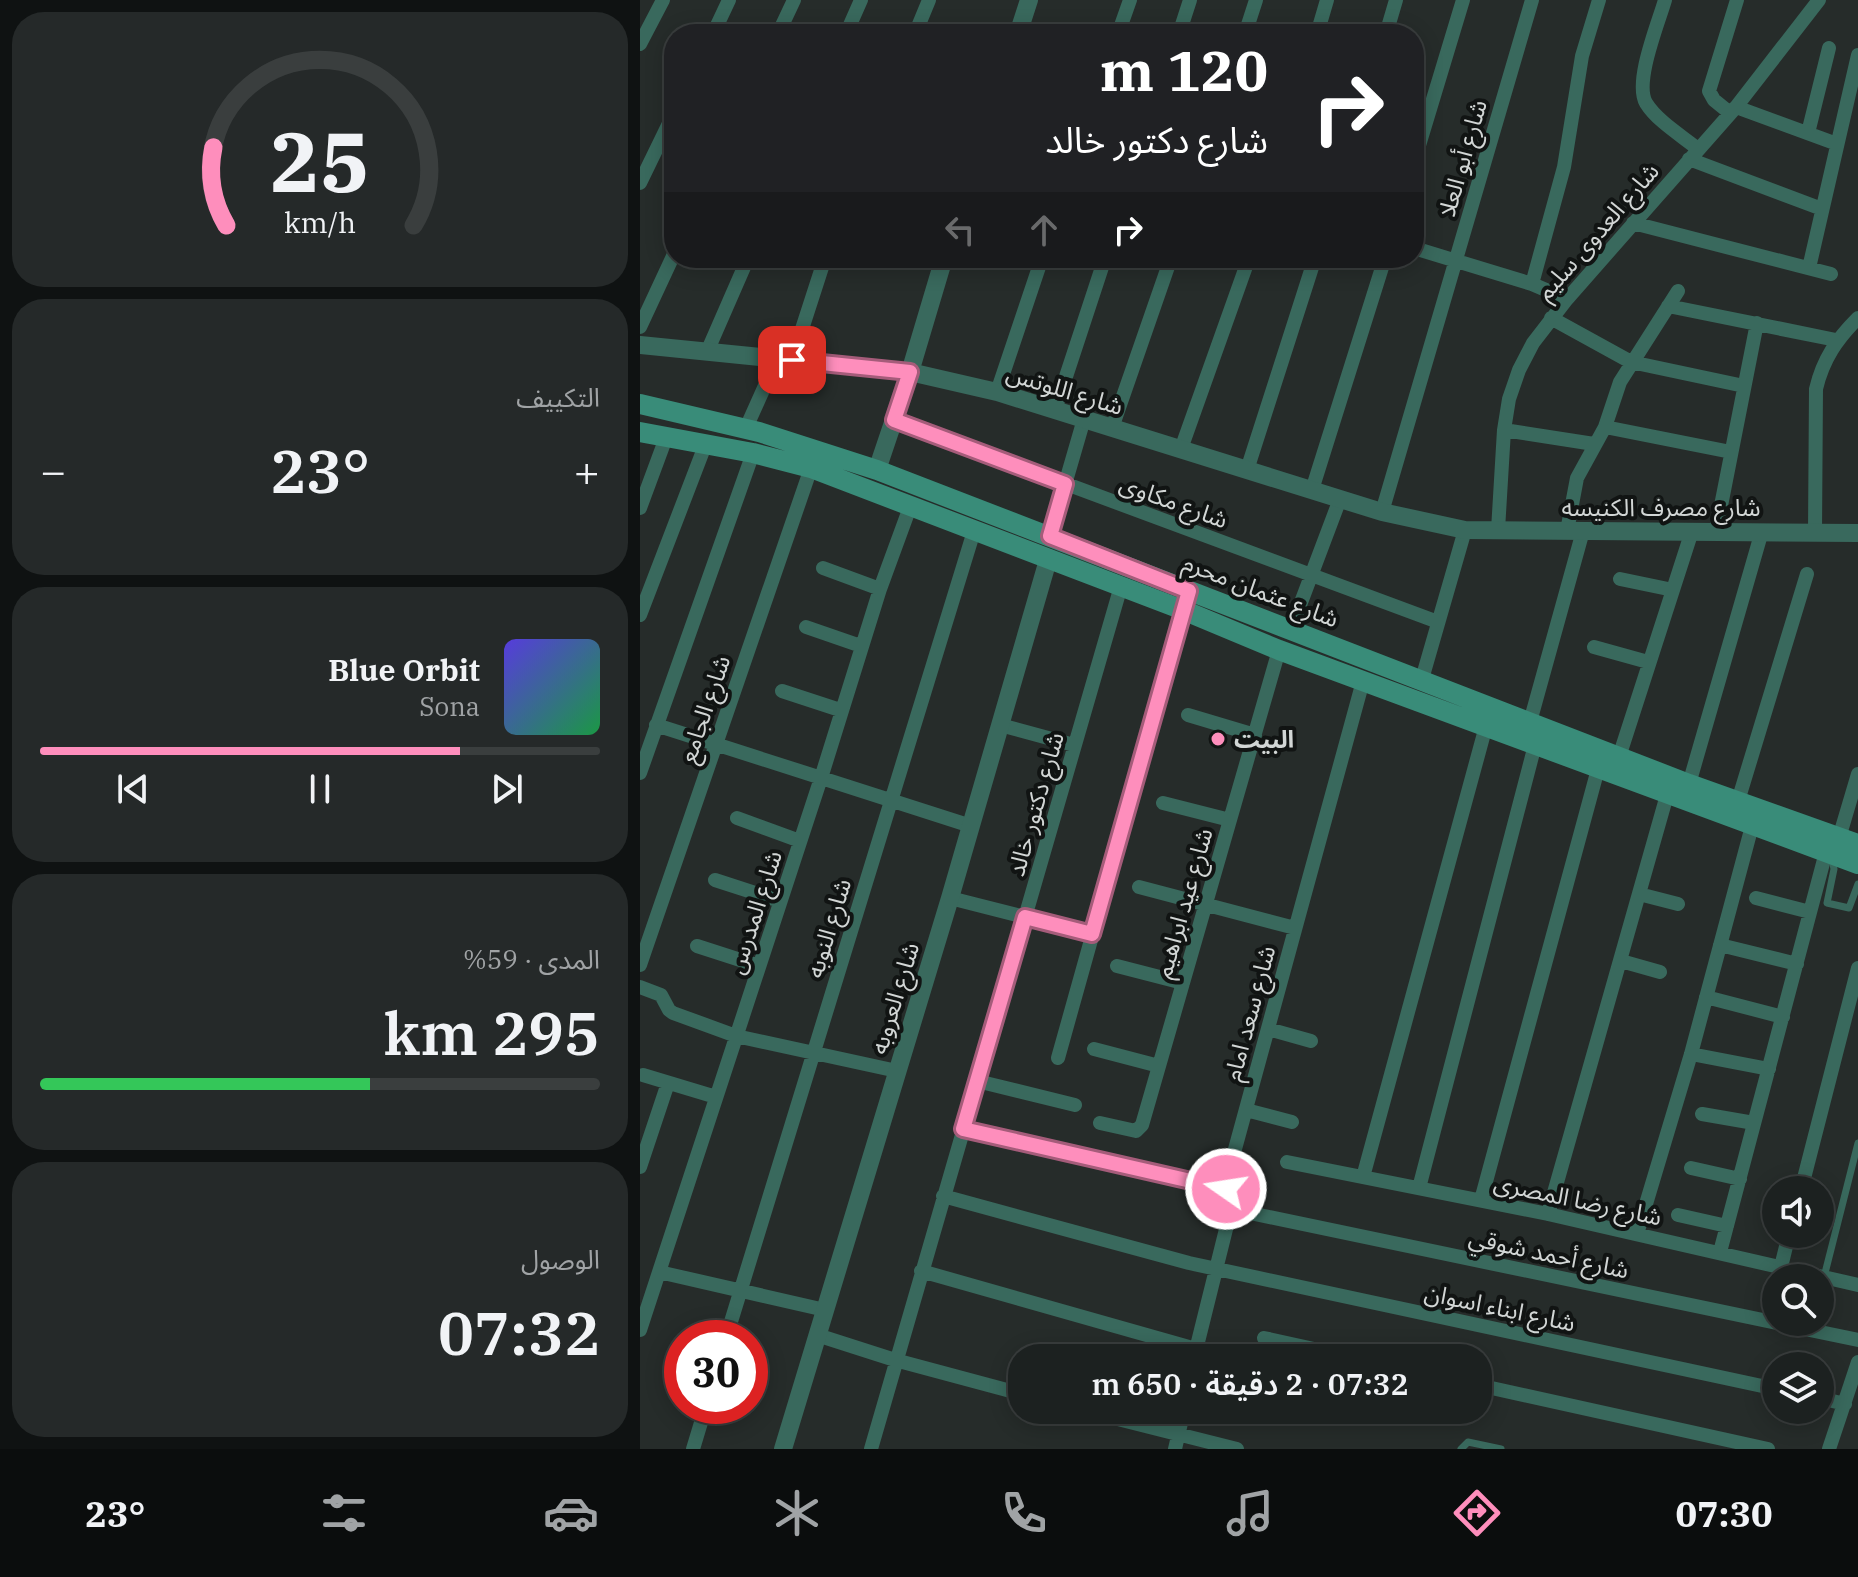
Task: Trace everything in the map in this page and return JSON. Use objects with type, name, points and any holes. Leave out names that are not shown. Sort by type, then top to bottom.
[{"type":"main road","name":"شارع عثمان محرم","points":[[640,404],[746,428],[877,470],[1050,536],[1186,600],[1279,650],[1752,826],[1838,847]]},
{"type":"main road","name":"شارع عثمان محرم","points":[[640,432],[706,443],[811,468],[1121,586],[1291,629],[1738,801],[1838,847],[1858,864]]},
{"type":"street","points":[[640,44],[663,0]]},
{"type":"street","points":[[718,24],[729,0]]},
{"type":"street","points":[[783,24],[794,0]]},
{"type":"street","points":[[850,24],[861,0]]},
{"type":"street","points":[[919,24],[929,0]]},
{"type":"street","points":[[1021,24],[1029,0]]},
{"type":"street","points":[[1122,24],[1130,0]]},
{"type":"street","points":[[1182,24],[1190,0]]},
{"type":"street","points":[[1251,24],[1256,0]]},
{"type":"street","points":[[1320,24],[1327,0]]},
{"type":"street","points":[[1389,24],[1396,0]]},
{"type":"street","points":[[1424,129],[1463,0]]},
{"type":"street","name":"شارع أبو العلا","points":[[1382,512],[1532,0]]},
{"type":"street","points":[[1532,284],[1564,167],[1582,56],[1599,0]]},
{"type":"street","points":[[1665,0],[1643,75],[1643,94],[1652,111],[1693,154],[1822,209]]},
{"type":"street","points":[[1737,0],[1709,91],[1714,100],[1733,110],[1837,144]]},
{"type":"street","name":"شارع العدوى سليم","points":[[1498,530],[1509,399],[1533,343],[1567,299],[1733,110],[1818,1]]},
{"type":"street","points":[[1808,133],[1829,48]]},
{"type":"street","points":[[1809,268],[1858,55]]},
{"type":"street","points":[[640,183],[664,134]]},
{"type":"street","points":[[1633,223],[1831,274]]},
{"type":"street","points":[[1424,251],[1532,284],[1567,299]]},
{"type":"street","points":[[640,327],[667,268]]},
{"type":"street","points":[[707,352],[744,268]]},
{"type":"street","points":[[746,428],[785,359],[821,268]]},
{"type":"street","points":[[877,470],[941,268]]},
{"type":"street","points":[[997,392],[1039,268]]},
{"type":"street","points":[[1055,410],[1102,268]]},
{"type":"street","points":[[1112,428],[1168,268]]},
{"type":"street","points":[[1181,449],[1245,268]]},
{"type":"street","points":[[1247,470],[1312,268]]},
{"type":"street","points":[[1312,490],[1382,268]]},
{"type":"street","points":[[1530,722],[1575,531],[1577,478],[1605,427],[1611,404],[1631,362],[1678,291]]},
{"type":"street","points":[[1668,306],[1836,340]]},
{"type":"street","points":[[1551,318],[1631,362],[1744,386]]},
{"type":"street","points":[[1815,532],[1816,389],[1820,372],[1836,340],[1858,318]]},
{"type":"street","points":[[1716,531],[1757,323]]},
{"type":"street","name":"شارع اللوتس","points":[[640,345],[910,372],[997,392],[1382,512],[1465,530]]},
{"type":"street","points":[[1050,536],[1084,419]]},
{"type":"street","name":"شارع مكاوى","points":[[894,420],[1438,622]]},
{"type":"street","points":[[1605,427],[1731,452]]},
{"type":"street","points":[[1504,430],[1594,444]]},
{"type":"street","points":[[640,508],[667,435]]},
{"type":"street","points":[[640,615],[706,443]]},
{"type":"street","points":[[640,773],[753,453]]},
{"type":"street","name":"شارع الجامع","points":[[640,965],[811,468]]},
{"type":"street","points":[[1291,629],[1340,499]]},
{"type":"street","name":"شارع المدرس","points":[[640,1330],[821,778],[840,710],[910,507]]},
{"type":"street","points":[[1422,679],[1465,530]]},
{"type":"street","name":"شارع مصرف الكنيسه","points":[[1465,530],[1858,533]]},
{"type":"street","name":"شارع النوبه","points":[[731,1320],[974,531]]},
{"type":"street","points":[[1619,757],[1692,531]]},
{"type":"street","points":[[1689,784],[1762,531]]},
{"type":"street","name":"شارع العروبه","points":[[783,1449],[950,898],[1048,560]]},
{"type":"street","points":[[823,568],[880,589]]},
{"type":"street","points":[[1738,801],[1807,574]]},
{"type":"street","points":[[1620,579],[1673,590]]},
{"type":"street","name":"شارع دكتور خالد","points":[[874,1448],[895,1360],[1121,586]]},
{"type":"street","points":[[1058,1058],[1186,600]]},
{"type":"street","points":[[806,627],[861,646]]},
{"type":"street","points":[[1594,647],[1648,662]]},
{"type":"street","name":"شارع عيد ابراهيم","points":[[1100,1123],[1139,1129],[1279,650]]},
{"type":"street","name":"شارع سعد امام","points":[[1197,1344],[1231,1209],[1226,1189],[1363,681]]},
{"type":"street","points":[[782,691],[840,710]]},
{"type":"street","points":[[1188,715],[1255,735]]},
{"type":"street","points":[[656,725],[971,826]]},
{"type":"street","points":[[1000,725],[1074,745]]},
{"type":"street","points":[[1363,1177],[1486,726]]},
{"type":"street","points":[[1419,1188],[1535,745]]},
{"type":"street","points":[[1481,1200],[1598,769]]},
{"type":"street","points":[[1720,1252],[1810,912],[1838,847],[1858,774]]},
{"type":"street","points":[[1548,1214],[1667,795]]},
{"type":"street","points":[[1163,803],[1230,820]]},
{"type":"street","points":[[737,818],[800,841]]},
{"type":"street","points":[[1637,1234],[1691,1054],[1752,826]]},
{"type":"street","points":[[715,880],[780,901]]},
{"type":"street","points":[[1139,887],[1295,928]]},
{"type":"street","points":[[1639,894],[1678,904]]},
{"type":"street","points":[[950,898],[1092,934]]},
{"type":"street","points":[[1756,898],[1810,912]]},
{"type":"street","points":[[1720,945],[1797,964]]},
{"type":"street","points":[[697,946],[759,966]]},
{"type":"street","points":[[1621,961],[1660,972]]},
{"type":"street","points":[[1117,966],[1183,983]]},
{"type":"street","points":[[1805,1176],[1858,968]]},
{"type":"street","points":[[640,987],[661,995],[673,1013],[736,1036],[897,1071]]},
{"type":"street","points":[[1706,997],[1783,1017]]},
{"type":"street","points":[[1268,1029],[1311,1041]]},
{"type":"street","points":[[1094,1049],[1159,1066]]},
{"type":"street","points":[[1691,1054],[1769,1069]]},
{"type":"street","points":[[643,1075],[716,1097]]},
{"type":"street","points":[[977,1081],[1075,1105]]},
{"type":"street","points":[[640,1167],[668,1083]]},
{"type":"street","points":[[1246,1110],[1292,1122]]},
{"type":"street","points":[[1702,1114],[1754,1123]]},
{"type":"street","points":[[963,1129],[1226,1189]]},
{"type":"street","name":"شارع رضا المصرى","points":[[1287,1162],[1548,1214],[1769,1264]]},
{"type":"street","points":[[1691,1168],[1740,1179]]},
{"type":"street","name":"شارع ابناء اسوان","points":[[943,1196],[1216,1269],[1762,1386]]},
{"type":"street","name":"شارع أحمد شوقي","points":[[1231,1209],[1858,1340]]},
{"type":"street","points":[[1678,1215],[1727,1226]]},
{"type":"street","points":[[921,1271],[1165,1344]]},
{"type":"street","points":[[640,1279],[657,1278],[740,1290],[825,1310]]},
{"type":"street","name":"شارع رضا المصرى","points":[[1834,1279],[1858,1285]]},
{"type":"street","points":[[817,1335],[1008,1390]]},
{"type":"street","points":[[1264,1338],[1291,1344]]},
{"type":"street","points":[[1829,1449],[1858,1362]]},
{"type":"street","points":[[1492,1388],[1768,1449]]},
{"type":"street","points":[[1834,1401],[1845,1404]]},
{"type":"street","points":[[693,1449],[701,1424]]},
{"type":"street","points":[[1124,1424],[1177,1442],[1237,1449]]},
{"type":"lane","points":[[1838,847],[1827,903],[1849,908],[1858,884]]},
{"type":"lane","points":[[1827,1264],[1858,1143]]},
{"type":"lane","points":[[1461,1449],[1468,1442],[1501,1449]]},
{"type":"place","name":"البيت","points":[[1218,739]]},
{"type":"route","points":[[792,360],[910,372],[894,420],[1065,484],[1050,536],[1189,591],[1092,934],[1025,917],[963,1129],[1226,1189]]}]
